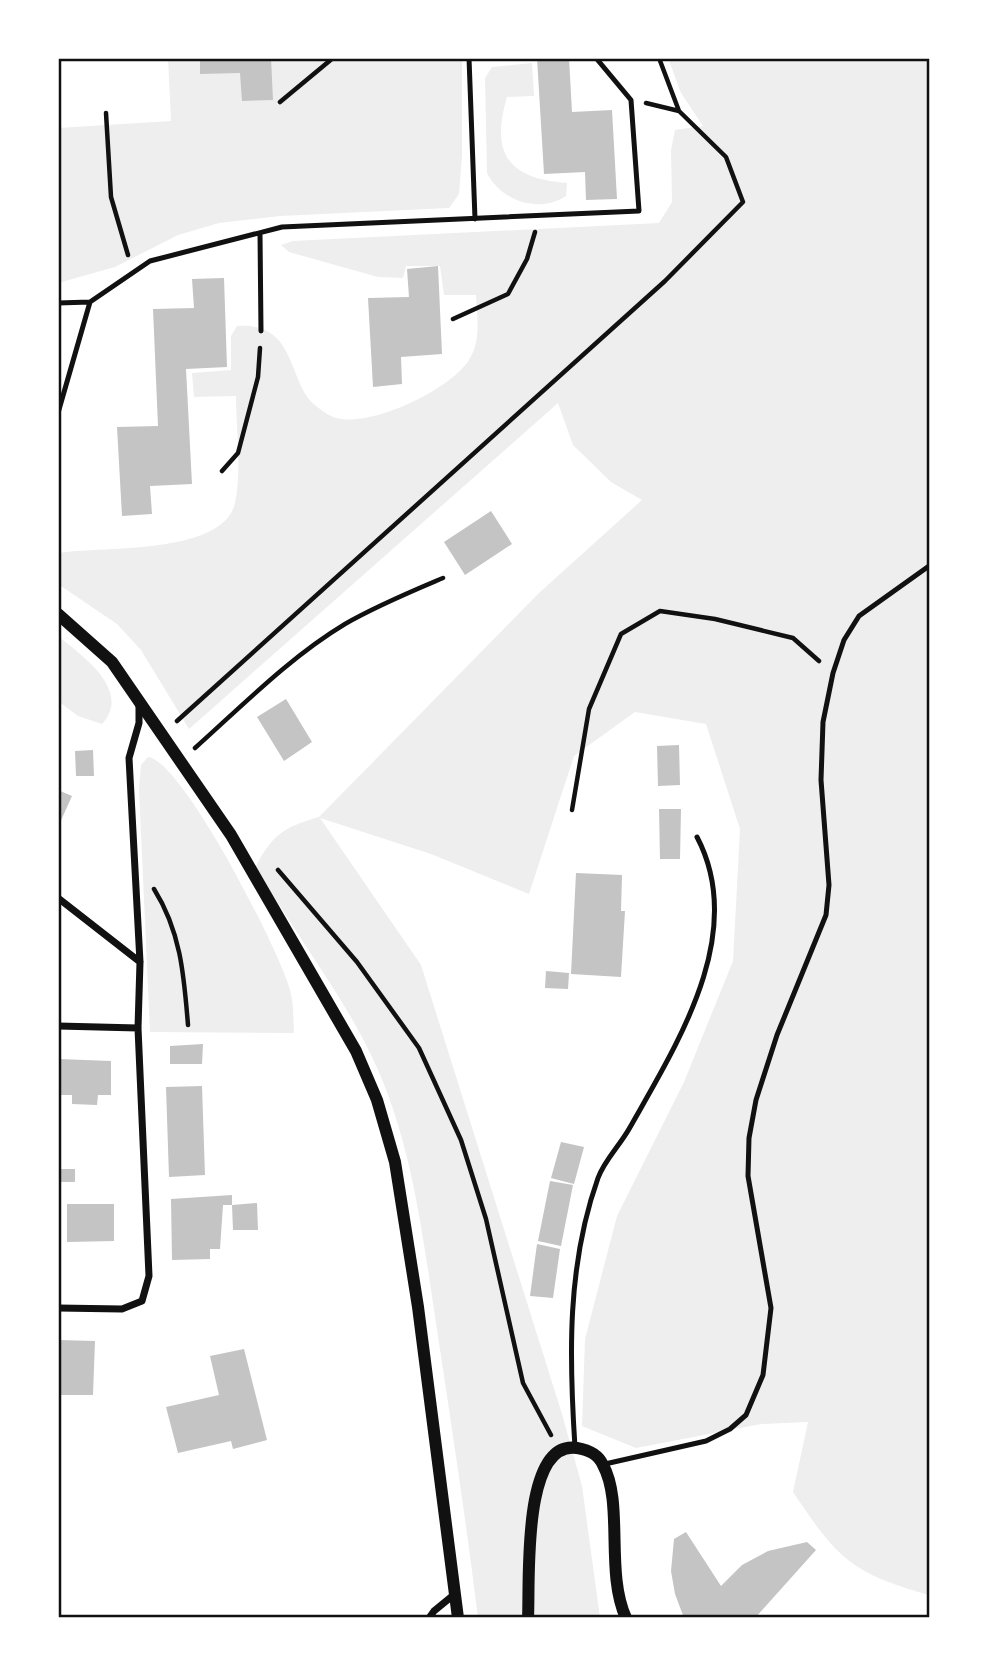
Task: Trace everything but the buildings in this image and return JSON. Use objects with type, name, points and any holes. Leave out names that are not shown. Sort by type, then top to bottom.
[{"type":"street","points":[[58,614],[112,662],[140,698],[231,835],[356,1051],[377,1100],[395,1162],[458,1618]]},
{"type":"street","points":[[58,1308],[122,1309],[142,1301],[149,1276],[138,1028],[140,962],[129,758],[139,723],[140,698]]},
{"type":"street","points":[[58,898],[140,962]]},
{"type":"street","points":[[58,1026],[138,1028]]},
{"type":"street","points":[[528,1618],[533,1502],[547,1461],[561,1450],[575,1447],[594,1452],[603,1464],[610,1485],[615,1569],[626,1618]]},
{"type":"street","points":[[429,1618],[433,1611],[456,1593]]},
{"type":"lane","points":[[469,58],[475,219]]},
{"type":"lane","points":[[58,303],[90,302],[150,261],[282,227],[639,211],[631,100],[596,58]]},
{"type":"lane","points":[[260,233],[261,331]]},
{"type":"lane","points":[[58,413],[90,302]]},
{"type":"lane","points":[[603,1464],[706,1441],[730,1429],[746,1415],[763,1375],[771,1308],[748,1176],[749,1138],[756,1100],[777,1035],[826,915],[829,885],[821,780],[823,722],[833,673],[844,640],[859,616],[929,566]]},
{"type":"lane","points":[[575,1447],[569,1365],[577,1268],[584,1225],[599,1175],[627,1133],[680,1038],[707,966],[714,921],[711,872],[710,862],[697,837]]},
{"type":"path","points":[[280,103],[332,58]]},
{"type":"path","points":[[162,732],[194,708],[665,281],[743,202],[726,158],[679,111],[659,58]]},
{"type":"path","points":[[631,100],[679,111]]},
{"type":"path","points":[[106,113],[111,197],[134,272]]},
{"type":"path","points":[[453,319],[508,294],[527,259],[539,216]]},
{"type":"path","points":[[222,471],[238,453],[258,377],[261,331]]},
{"type":"path","points":[[180,761],[326,637],[390,600],[443,578]]},
{"type":"path","points":[[572,810],[589,709],[605,666],[621,634],[660,611],[715,619],[793,638],[833,673]]},
{"type":"path","points":[[134,865],[145,874],[167,909],[183,960],[188,1025]]},
{"type":"path","points":[[276,868],[357,962],[419,1048],[461,1140],[486,1219],[523,1383],[541,1420],[561,1450]]},
{"type":"shaded area","points":[[168,58],[462,58],[462,155],[459,194],[449,208],[280,216],[219,223],[178,235],[115,267],[58,283],[58,128],[171,121]]},
{"type":"shaded area","points":[[668,58],[929,58],[929,1595],[881,1579],[848,1560],[808,1514],[793,1492],[808,1422],[761,1424],[636,1448],[582,1426],[585,1339],[617,1216],[684,1082],[733,961],[740,829],[706,724],[635,712],[574,756],[529,894],[431,854],[320,818],[421,965],[562,1414],[582,1486],[600,1618],[478,1618],[426,1259],[400,1131],[378,1070],[351,1017],[256,866],[268,846],[281,833],[319,817],[539,593],[642,500],[611,482],[573,445],[558,403],[189,729],[141,650],[117,624],[58,584],[58,553],[129,548],[185,540],[208,532],[226,520],[235,503],[237,490],[236,396],[194,397],[192,373],[231,370],[231,336],[237,326],[265,330],[275,336],[288,354],[308,398],[329,415],[343,419],[383,413],[427,395],[446,383],[470,358],[477,336],[476,295],[444,295],[440,266],[406,266],[403,278],[378,277],[289,252],[281,245],[293,241],[659,223],[672,202],[671,150],[675,130],[703,126],[681,93]]},
{"type":"shaded area","points":[[532,63],[534,96],[507,97],[501,134],[503,148],[518,169],[531,176],[567,183],[566,196],[544,204],[522,202],[511,197],[493,183],[487,173],[485,78],[492,67]]},
{"type":"shaded area","points":[[58,636],[90,663],[108,686],[110,711],[102,724],[78,716],[58,701]]},
{"type":"shaded area","points":[[148,757],[164,767],[184,790],[206,822],[250,901],[269,938],[290,990],[294,1033],[150,1032],[139,789],[141,765]]}]
